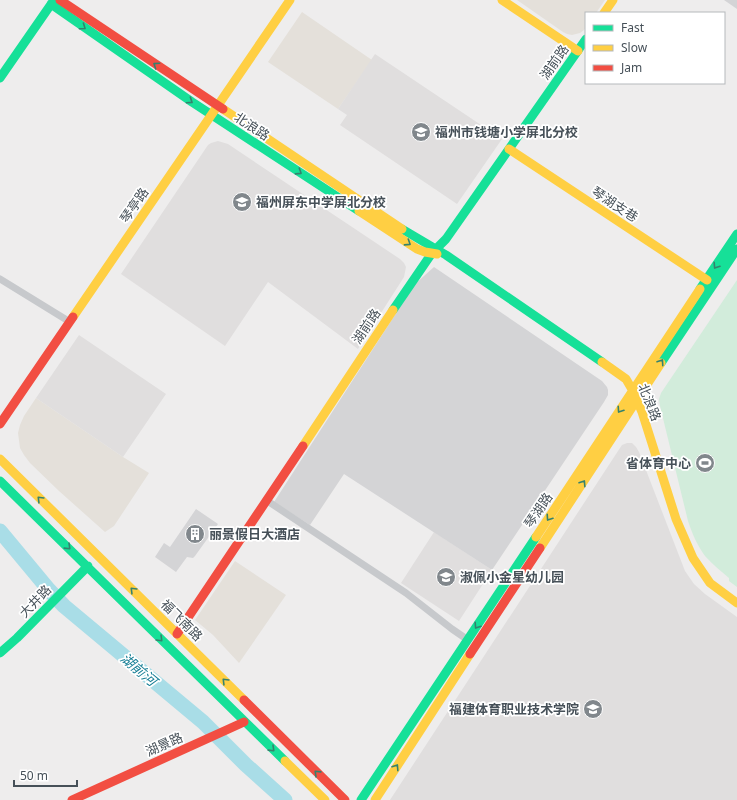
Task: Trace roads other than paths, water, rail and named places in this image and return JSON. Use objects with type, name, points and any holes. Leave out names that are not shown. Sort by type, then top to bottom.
[{"type":"main road","name":"北浪路","points":[[60,0],[434,251]]},
{"type":"main road","name":"琴亭路","points":[[0,424],[290,0]]},
{"type":"main road","points":[[502,0],[578,51]]},
{"type":"main road","points":[[605,12],[613,0]]},
{"type":"main road","name":"北浪路","points":[[53,2],[211,114],[417,249],[434,251],[446,255],[626,379],[642,412],[676,519],[693,558],[700,571],[710,583],[737,603]]},
{"type":"main road","points":[[0,78],[53,2]]},
{"type":"main road","name":"湖前路","points":[[177,634],[414,277],[434,251],[446,239],[585,40]]},
{"type":"main road","name":"琴湖支巷","points":[[509,149],[707,280]]},
{"type":"main road","name":"琴湖路","points":[[361,800],[737,234]]},
{"type":"main road","points":[[375,800],[737,249]]},
{"type":"main road","name":"福飞南路","points":[[0,459],[345,800]]},
{"type":"main road","points":[[0,481],[325,800]]},
{"type":"main road","name":"大井路","points":[[0,653],[17,638],[88,566]]},
{"type":"main road","name":"湖景路","points":[[72,800],[244,722]]},
{"type":"street","points":[[0,278],[70,322]]},
{"type":"street","points":[[266,500],[406,593],[468,640]]},
{"type":"waterway","name":"湖前河","points":[[0,531],[64,606],[203,722],[246,765],[285,800]]},
{"type":"place","name":"福州市钱塘小学屏北分校","points":[[421,132]]},
{"type":"place","name":"福州屏东中学屏北分校","points":[[242,202]]},
{"type":"place","name":"省体育中心","points":[[705,463]]},
{"type":"place","name":"丽景假日大酒店","points":[[195,534]]},
{"type":"place","name":"淑佩小金星幼儿园","points":[[446,577]]},
{"type":"place","name":"福建体育职业技术学院","points":[[593,709]]}]
